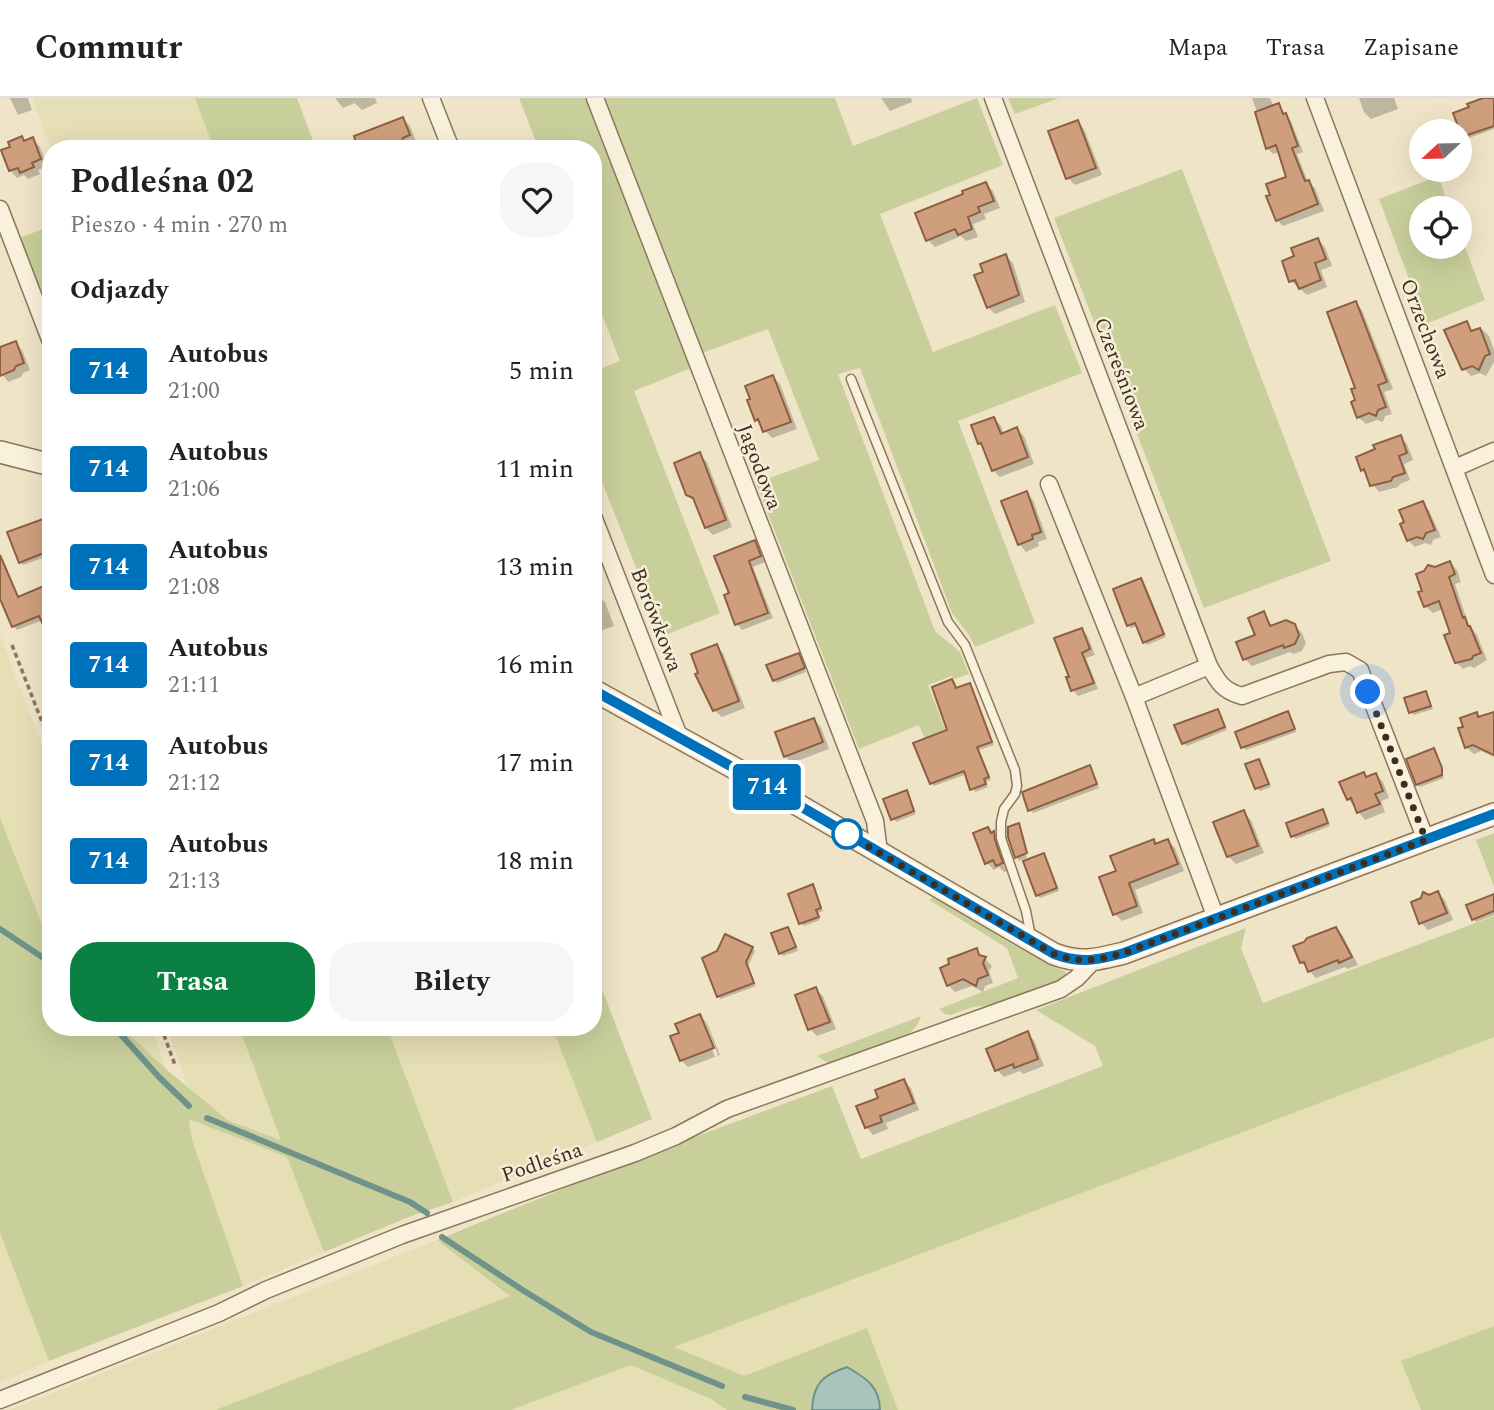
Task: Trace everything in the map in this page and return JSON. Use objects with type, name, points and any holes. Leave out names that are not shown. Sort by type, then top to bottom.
[{"type":"street","points":[[431,98],[447,140]]},
{"type":"street","name":"Jagodowa","points":[[595,98],[875,821],[879,852]]},
{"type":"street","name":"Czereśniowa","points":[[993,98],[1209,666],[1221,686],[1242,696],[1329,664],[1346,662],[1360,670],[1426,840]]},
{"type":"street","name":"Orzechowa","points":[[1315,98],[1494,575]]},
{"type":"street","points":[[0,209],[42,319]]},
{"type":"street","points":[[1455,468],[1494,451]]},
{"type":"street","points":[[0,452],[42,464]]},
{"type":"street","points":[[1049,484],[1135,698],[1216,918]]},
{"type":"street","name":"Borówkowa","points":[[602,539],[680,739]]},
{"type":"street","points":[[1135,698],[1209,666]]},
{"type":"street","points":[[602,695],[1054,954],[1069,959],[1093,961],[1124,953],[1494,814]]},
{"type":"street","name":"Podleśna","points":[[0,1400],[219,1314],[266,1290],[402,1235],[635,1153],[676,1136],[727,1109],[1061,989],[1077,978],[1093,961]]},
{"type":"lane","points":[[851,379],[948,622],[965,645],[1015,770],[1016,794],[1004,809],[1001,838],[1026,911],[1031,940]]},
{"type":"path","points":[[12,645],[42,722]]},
{"type":"path","points":[[164,1036],[175,1065]]},
{"type":"shaded area","points":[[32,98],[195,98],[211,140],[48,140]]},
{"type":"shaded area","points":[[0,635],[42,746],[42,924],[0,818]]},
{"type":"shaded area","points":[[131,1036],[154,1036],[167,1070]]},
{"type":"shaded area","points":[[169,1036],[242,1036],[282,1140],[229,1121],[190,1091]]},
{"type":"shaded area","points":[[390,1036],[556,1036],[597,1142],[453,1202]]},
{"type":"shaded area","points":[[1494,1036],[1494,1326],[1402,1361],[1421,1410],[898,1410],[867,1328],[744,1376],[673,1347]]},
{"type":"shaded area","points":[[189,1118],[287,1157],[324,1252],[243,1286],[192,1140]]},
{"type":"shaded area","points":[[0,1233],[49,1361],[0,1383]]},
{"type":"shaded area","points":[[437,1240],[511,1296],[215,1410],[10,1410]]},
{"type":"shaded area","points":[[631,1365],[711,1399],[727,1410],[511,1410]]},
{"type":"green space","points":[[195,98],[297,98],[313,140],[211,140]]},
{"type":"green space","points":[[519,98],[588,98],[691,368],[634,391],[720,613],[663,636],[602,482],[602,368],[620,361],[602,314],[602,140],[535,140]]},
{"type":"green space","points":[[601,98],[835,98],[853,146],[977,98],[1003,165],[880,214],[933,352],[1055,305],[1082,373],[958,421],[1035,623],[975,647],[952,613],[860,368],[838,374],[935,631],[960,652],[969,674],[954,679],[952,676],[928,685],[946,732],[925,740],[919,725],[859,749],[756,483],[819,460],[768,329],[699,354]]},
{"type":"green space","points":[[1008,98],[1059,98],[1015,114]]},
{"type":"green space","points":[[1182,169],[1331,561],[1204,608],[1054,218]]},
{"type":"green space","points":[[1423,182],[1440,182],[1446,196],[1409,196],[1409,259],[1469,259],[1485,300],[1426,324],[1379,199]]},
{"type":"green space","points":[[42,229],[42,299],[19,238]]},
{"type":"green space","points":[[0,818],[42,924],[42,1036],[131,1036],[229,1121],[281,1140],[242,1036],[390,1036],[453,1202],[324,1252],[287,1157],[189,1119],[192,1140],[243,1286],[49,1361],[0,1233]]},
{"type":"green space","points":[[1494,833],[1494,887],[1476,840]]},
{"type":"green space","points":[[936,895],[1008,942],[1066,972],[1066,976],[1059,982],[994,1005],[945,1014],[939,1009],[1018,978],[1007,948],[929,900]]},
{"type":"green space","points":[[1494,916],[1494,1037],[674,1347],[744,1376],[867,1328],[898,1410],[727,1410],[711,1399],[631,1365],[511,1410],[215,1410],[510,1296],[437,1240],[651,1153],[832,1086],[861,1159],[1103,1066],[1095,1046],[1036,1010],[1246,928],[1241,948],[1263,1003]]},
{"type":"green space","points":[[602,989],[652,1119],[597,1142],[556,1036],[602,1036]]},
{"type":"green space","points":[[921,1016],[909,1033],[887,1046],[828,1063],[817,1056]]},
{"type":"green space","points":[[1494,1326],[1494,1410],[1421,1410],[1401,1361]]},
{"type":"water","points":[[847,1367],[875,1389],[880,1410],[812,1410],[815,1393],[821,1381]]},
{"type":"building","points":[[1483,98],[1494,98],[1494,126],[1472,134],[1472,119],[1455,119],[1453,113],[1469,107],[1467,104]]},
{"type":"building","points":[[1279,103],[1283,114],[1286,113],[1298,146],[1292,148],[1305,181],[1309,180],[1318,204],[1276,221],[1266,196],[1270,195],[1266,184],[1286,177],[1276,145],[1266,149],[1255,112]]},
{"type":"building","points":[[403,117],[410,135],[402,140],[355,140],[354,136]]},
{"type":"building","points":[[1078,120],[1096,168],[1066,179],[1048,131]]},
{"type":"building","points":[[22,136],[24,141],[33,137],[41,159],[32,163],[34,167],[20,173],[18,168],[9,171],[1,150],[10,147],[8,142]]},
{"type":"building","points":[[986,182],[994,201],[978,207],[980,212],[968,217],[972,229],[958,235],[955,229],[926,241],[915,213]]},
{"type":"building","points":[[1318,238],[1326,259],[1315,263],[1321,280],[1299,289],[1295,280],[1289,282],[1282,261],[1294,256],[1291,248]]},
{"type":"building","points":[[1006,254],[1019,295],[987,308],[974,275],[983,272],[980,264]]},
{"type":"building","points":[[1356,301],[1387,382],[1378,385],[1386,407],[1378,410],[1376,416],[1369,413],[1357,418],[1351,402],[1355,400],[1351,389],[1355,388],[1327,312]]},
{"type":"building","points":[[1467,321],[1471,331],[1480,328],[1490,354],[1485,356],[1479,370],[1472,366],[1462,370],[1444,330]]},
{"type":"building","points":[[16,341],[24,363],[0,376],[0,347]]},
{"type":"building","points":[[773,375],[791,422],[763,432],[758,419],[755,421],[745,386]]},
{"type":"building","points":[[994,417],[1001,434],[1017,427],[1028,457],[992,471],[971,425]]},
{"type":"building","points":[[1401,435],[1407,453],[1399,456],[1405,473],[1393,477],[1391,481],[1370,486],[1356,457],[1375,449],[1373,445]]},
{"type":"building","points":[[700,452],[726,520],[705,528],[693,498],[686,495],[674,463]]},
{"type":"building","points":[[1027,491],[1041,532],[1032,535],[1033,539],[1018,545],[1001,501]]},
{"type":"building","points":[[1423,501],[1435,530],[1426,533],[1423,539],[1417,537],[1407,541],[1400,524],[1404,522],[1399,510]]},
{"type":"building","points":[[42,519],[42,554],[19,563],[7,532]]},
{"type":"building","points":[[755,540],[761,556],[749,561],[768,613],[735,625],[724,595],[729,593],[714,556]]},
{"type":"building","points":[[0,555],[18,597],[42,587],[42,622],[39,616],[12,627],[0,599]]},
{"type":"building","points":[[1450,561],[1455,574],[1449,577],[1463,618],[1465,617],[1470,626],[1481,653],[1472,659],[1455,663],[1444,635],[1450,633],[1439,601],[1424,607],[1418,592],[1422,591],[1416,574],[1424,571],[1428,565],[1435,567]]},
{"type":"building","points":[[1141,578],[1164,634],[1143,643],[1135,623],[1127,626],[1113,589]]},
{"type":"building","points":[[1264,611],[1270,626],[1286,620],[1295,624],[1299,635],[1295,644],[1284,648],[1283,645],[1243,660],[1236,642],[1255,635],[1248,618]]},
{"type":"building","points":[[1082,628],[1090,649],[1082,653],[1094,683],[1071,691],[1066,677],[1069,677],[1054,638]]},
{"type":"building","points":[[717,644],[739,701],[713,711],[695,674],[698,673],[691,654]]},
{"type":"building","points":[[799,653],[805,668],[773,681],[766,665]]},
{"type":"building","points":[[952,679],[956,688],[970,683],[992,742],[977,747],[989,777],[984,779],[986,784],[970,790],[964,771],[930,784],[913,743],[947,730],[932,687]]},
{"type":"building","points":[[1426,691],[1431,706],[1409,713],[1404,698]]},
{"type":"building","points":[[1218,709],[1225,727],[1182,744],[1174,725]]},
{"type":"building","points":[[1288,711],[1295,729],[1241,748],[1235,732]]},
{"type":"building","points":[[1477,712],[1478,717],[1494,712],[1494,755],[1473,745],[1465,748],[1458,728],[1463,727],[1460,718]]},
{"type":"building","points":[[814,718],[823,742],[784,757],[775,732]]},
{"type":"building","points":[[1434,748],[1442,775],[1416,785],[1406,759]]},
{"type":"building","points":[[1259,759],[1269,784],[1255,789],[1245,764]]},
{"type":"building","points":[[1090,765],[1097,784],[1028,811],[1022,792]]},
{"type":"building","points":[[1364,772],[1366,777],[1376,773],[1383,791],[1375,794],[1380,804],[1357,813],[1351,798],[1347,800],[1339,782]]},
{"type":"building","points":[[907,790],[914,811],[891,820],[883,799]]},
{"type":"building","points":[[1323,809],[1328,823],[1291,837],[1286,823]]},
{"type":"building","points":[[1244,810],[1258,846],[1227,857],[1213,822]]},
{"type":"building","points":[[1019,823],[1027,853],[1015,858],[1008,837],[1008,827]]},
{"type":"building","points":[[988,827],[991,833],[994,831],[1003,863],[996,866],[993,860],[985,864],[973,833]]},
{"type":"building","points":[[1154,839],[1155,844],[1168,839],[1178,864],[1129,883],[1137,906],[1113,915],[1099,877],[1116,871],[1110,856]]},
{"type":"building","points":[[1044,853],[1057,888],[1036,896],[1023,861]]},
{"type":"building","points":[[813,884],[821,908],[816,910],[819,917],[799,924],[788,894]]},
{"type":"building","points":[[1438,891],[1447,913],[1419,924],[1411,902],[1421,898],[1423,892],[1429,895]]},
{"type":"building","points":[[1494,894],[1494,911],[1472,920],[1466,905]]},
{"type":"building","points":[[788,927],[796,947],[779,954],[771,933]]},
{"type":"building","points":[[1336,927],[1352,957],[1308,972],[1304,962],[1300,963],[1293,946]]},
{"type":"building","points":[[725,934],[753,947],[746,962],[754,983],[717,997],[702,958],[717,951]]},
{"type":"building","points":[[977,948],[979,955],[986,957],[983,963],[988,975],[978,979],[976,986],[963,979],[947,986],[940,968],[949,964],[948,959]]},
{"type":"building","points":[[816,987],[830,1022],[808,1030],[795,995]]},
{"type":"building","points":[[700,1014],[714,1048],[680,1061],[670,1036],[679,1033],[675,1024]]},
{"type":"building","points":[[1028,1031],[1038,1059],[1014,1068],[1013,1064],[995,1071],[986,1049]]},
{"type":"building","points":[[904,1079],[914,1103],[880,1116],[882,1122],[865,1128],[856,1106],[878,1098],[875,1090]]},
{"type":"waterway","points":[[0,929],[42,957]]},
{"type":"waterway","points":[[122,1036],[189,1106]]},
{"type":"waterway","points":[[207,1118],[410,1202],[427,1213]]},
{"type":"waterway","points":[[442,1237],[591,1332],[722,1386]]},
{"type":"waterway","points":[[745,1397],[793,1410]]},
{"type":"bus line","name":"714","points":[[602,695],[745,774],[1054,954],[1069,959],[1093,961],[1124,953],[1494,814]]},
{"type":"route","points":[[847,834],[1054,954],[1069,959],[1093,961],[1124,953],[1426,840],[1368,692]]}]
